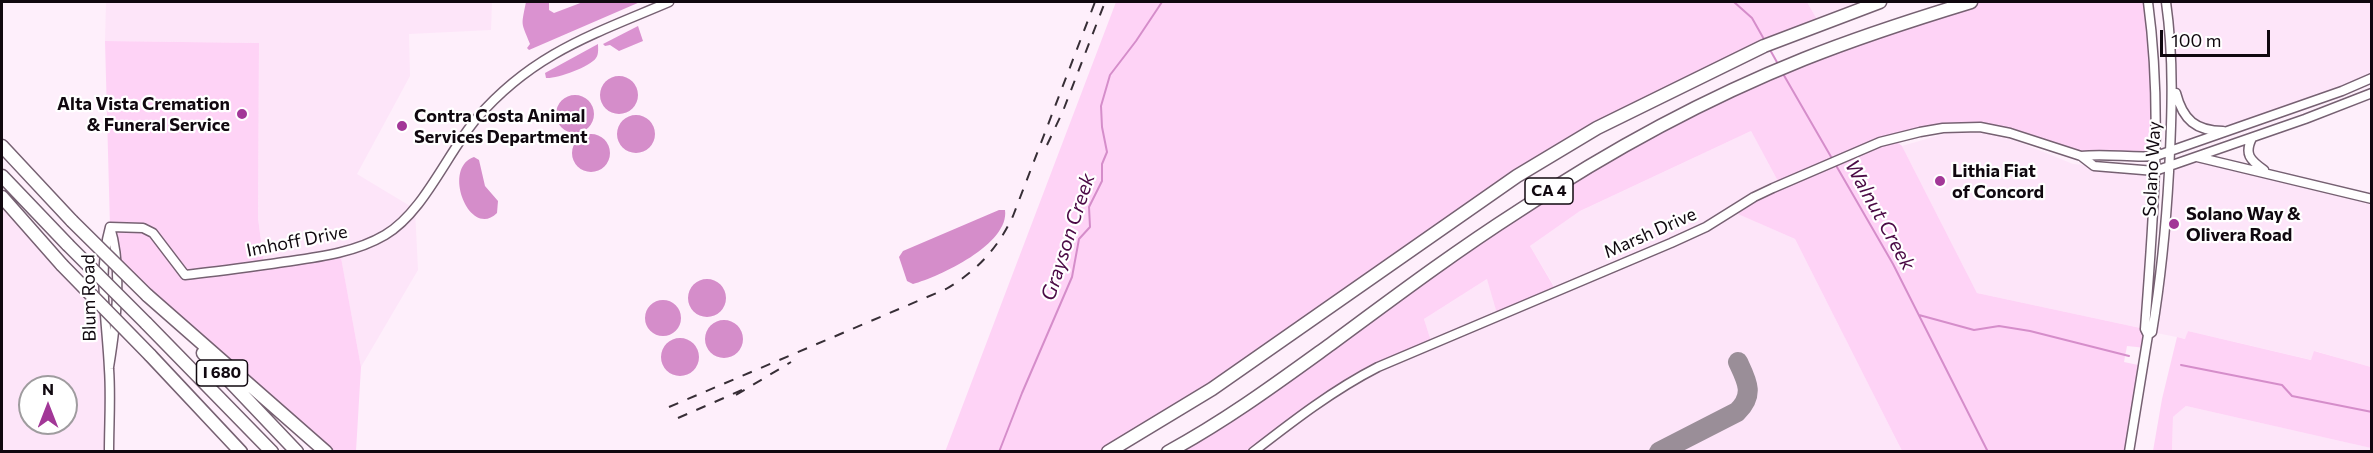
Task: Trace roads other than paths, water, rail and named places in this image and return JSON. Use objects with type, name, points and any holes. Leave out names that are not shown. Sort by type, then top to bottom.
[{"type":"highway","name":"CA 4","points":[[1108,452],[1212,389],[1517,176],[1597,128],[1764,46],[1835,17],[1880,2]]},
{"type":"highway","name":"CA 4","points":[[1168,452],[1263,395],[1423,277],[1552,189],[1639,138],[1792,64],[1847,43],[1971,2]]},
{"type":"highway","name":"I 680","points":[[2,146],[297,452]]},
{"type":"highway","name":"I 680","points":[[2,176],[272,452]]},
{"type":"highway","points":[[2,197],[62,265],[225,432],[241,452]]},
{"type":"highway","points":[[147,295],[326,452]]},
{"type":"highway","points":[[225,432],[237,438],[250,452]]},
{"type":"street","name":"Imhoff Drive","points":[[110,227],[143,228],[153,233],[185,275],[324,256],[364,244],[385,235],[415,209],[459,140],[477,117],[518,77],[564,48],[669,2]]},
{"type":"street","name":"Solano Way","points":[[2129,452],[2148,335],[2145,329],[2156,156],[2157,91],[2148,2]]},
{"type":"street","name":"Solano Way","points":[[2148,335],[2152,332],[2161,275],[2170,152],[2173,82],[2166,2]]},
{"type":"street","name":"Marsh Drive","points":[[2081,156],[2097,154],[2132,158],[2156,156],[2372,78]]},
{"type":"street","points":[[2173,82],[2178,101],[2190,121],[2207,131],[2230,131]]},
{"type":"street","points":[[2155,171],[2372,93]]},
{"type":"street","name":"Marsh Drive","points":[[1252,452],[1324,399],[1362,375],[1671,243],[1706,227],[1754,197],[1880,142],[1943,128],[1980,127],[2010,133],[2081,156],[2094,166],[2155,171]]},
{"type":"street","points":[[2252,138],[2248,149],[2250,158],[2269,174]]},
{"type":"street","points":[[2197,157],[2372,199]]},
{"type":"street","name":"Blum Road","points":[[109,452],[109,367],[115,331],[116,247],[110,227]]},
{"type":"waterway","name":"Grayson Creek","points":[[999,452],[1072,277],[1079,239],[1090,227],[1089,207],[1102,181],[1102,164],[1107,152],[1101,106],[1110,75],[1162,2]]},
{"type":"waterway","name":"Walnut Creek","points":[[1734,2],[1752,18],[1765,41]]},
{"type":"waterway","name":"Walnut Creek","points":[[1769,48],[1778,64]]},
{"type":"waterway","name":"Walnut Creek","points":[[1782,72],[1893,264],[1988,452]]},
{"type":"waterway","points":[[1919,315],[1974,330],[1999,326],[2030,331],[2129,356]]},
{"type":"waterway","points":[[2181,365],[2282,385],[2292,396],[2372,412]]},
{"type":"railway","points":[[669,407],[946,289],[977,266],[1001,238],[1013,216],[1095,2]]},
{"type":"railway","points":[[1047,145],[1063,111],[1105,2]]},
{"type":"railway","points":[[736,395],[791,362]]},
{"type":"railway","points":[[678,418],[742,390]]},
{"type":"place","name":"Alta Vista Cremation & Funeral Service","points":[[242,114]]},
{"type":"place","name":"Contra Costa Animal Services Department","points":[[402,126]]},
{"type":"place","name":"Lithia Fiat of Concord","points":[[1940,181]]},
{"type":"place","name":"Solano Way & Olivera Road","points":[[2174,224]]}]
